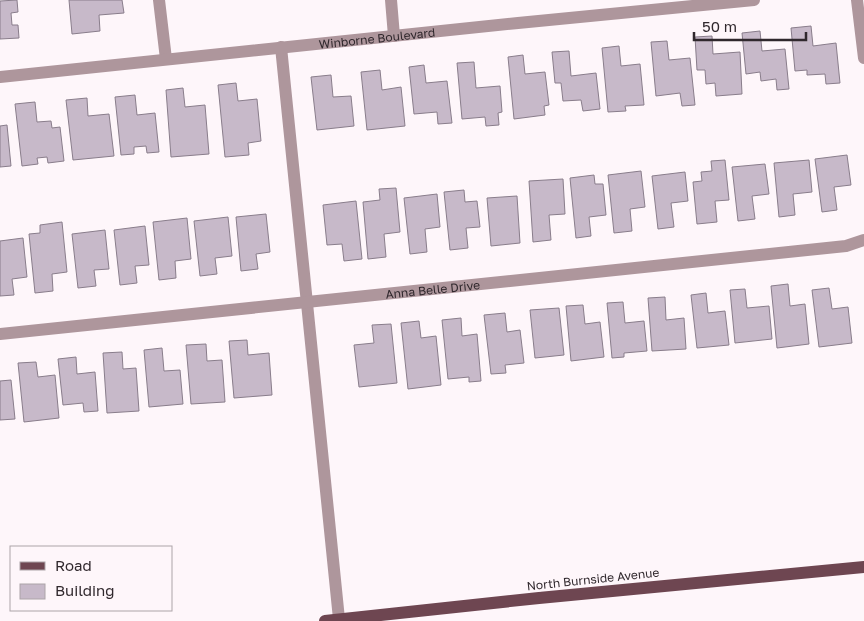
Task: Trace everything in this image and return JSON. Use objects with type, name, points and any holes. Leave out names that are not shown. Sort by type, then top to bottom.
[{"type":"main road","name":"North Burnside Avenue","points":[[325,621],[864,567]]},
{"type":"street","points":[[159,0],[166,60]]},
{"type":"street","points":[[391,0],[394,36]]},
{"type":"street","name":"Winborne Boulevard","points":[[0,77],[394,36],[624,6],[754,0]]},
{"type":"street","points":[[856,0],[864,58]]},
{"type":"street","points":[[281,47],[340,619]]},
{"type":"street","name":"Anna Belle Drive","points":[[0,334],[846,246],[864,240]]},
{"type":"building","points":[[17,0],[18,12],[11,13],[12,25],[18,25],[19,38],[0,39],[0,1]]},
{"type":"building","points":[[69,0],[122,0],[124,13],[99,15],[100,31],[72,34]]},
{"type":"building","points":[[811,26],[813,46],[836,43],[840,83],[826,84],[825,74],[807,75],[807,70],[795,71],[791,28]]},
{"type":"building","points":[[760,31],[762,51],[785,49],[789,89],[777,90],[776,79],[761,81],[760,72],[746,74],[742,33]]},
{"type":"building","points":[[712,36],[713,54],[740,52],[742,94],[716,96],[715,83],[706,84],[705,70],[697,70],[695,37]]},
{"type":"building","points":[[667,41],[669,60],[690,58],[695,105],[682,106],[680,93],[656,96],[651,42]]},
{"type":"building","points":[[619,46],[621,66],[640,64],[644,105],[625,106],[626,111],[608,112],[602,48]]},
{"type":"building","points":[[569,51],[571,76],[596,73],[600,109],[583,111],[581,100],[563,101],[561,83],[555,83],[552,52]]},
{"type":"building","points":[[523,55],[525,74],[545,72],[549,105],[544,106],[545,115],[514,119],[508,57]]},
{"type":"building","points":[[474,62],[476,88],[500,86],[502,112],[498,113],[499,125],[486,126],[485,117],[462,119],[457,63]]},
{"type":"building","points":[[424,65],[426,83],[447,81],[452,123],[438,124],[437,112],[414,114],[409,67]]},
{"type":"building","points":[[380,70],[382,90],[401,87],[405,126],[367,130],[361,72]]},
{"type":"building","points":[[331,75],[333,97],[351,96],[354,126],[317,130],[311,77]]},
{"type":"building","points":[[236,83],[238,101],[257,99],[261,141],[248,143],[249,155],[225,157],[218,85]]},
{"type":"building","points":[[183,88],[185,107],[205,105],[209,154],[171,157],[166,90]]},
{"type":"building","points":[[135,95],[137,115],[155,113],[159,152],[147,153],[146,146],[134,147],[134,154],[121,155],[115,97]]},
{"type":"building","points":[[87,98],[88,116],[109,114],[114,156],[73,160],[66,100]]},
{"type":"building","points":[[35,102],[37,122],[51,121],[52,128],[60,127],[64,161],[48,163],[47,157],[37,158],[38,164],[22,166],[15,104]]},
{"type":"building","points":[[7,125],[11,166],[0,167],[0,126]]},
{"type":"building","points":[[847,155],[851,185],[834,187],[837,210],[822,212],[815,159]]},
{"type":"building","points":[[725,160],[729,200],[715,201],[717,222],[697,224],[693,182],[702,181],[701,172],[712,171],[711,161]]},
{"type":"building","points":[[809,160],[812,192],[793,194],[795,215],[779,217],[774,163]]},
{"type":"building","points":[[765,164],[769,194],[752,196],[755,219],[738,221],[732,167]]},
{"type":"building","points":[[641,171],[645,207],[630,209],[632,231],[614,233],[608,175]]},
{"type":"building","points":[[685,172],[688,201],[671,203],[674,227],[658,229],[652,176]]},
{"type":"building","points":[[594,175],[595,184],[603,184],[606,215],[589,217],[591,236],[576,238],[570,178]]},
{"type":"building","points":[[563,179],[565,214],[549,215],[551,240],[533,242],[529,181]]},
{"type":"building","points":[[396,188],[400,232],[384,234],[386,257],[368,259],[363,202],[380,200],[379,189]]},
{"type":"building","points":[[464,190],[465,202],[477,201],[480,227],[466,228],[468,248],[450,250],[444,192]]},
{"type":"building","points":[[437,194],[440,227],[425,229],[427,252],[410,254],[404,198]]},
{"type":"building","points":[[517,196],[520,243],[491,246],[487,198]]},
{"type":"building","points":[[356,201],[362,259],[344,261],[342,244],[327,245],[323,205]]},
{"type":"building","points":[[266,214],[270,252],[256,254],[258,269],[241,271],[236,217]]},
{"type":"building","points":[[228,217],[232,256],[215,258],[217,274],[200,276],[194,221]]},
{"type":"building","points":[[187,218],[191,259],[175,261],[176,278],[159,280],[153,222]]},
{"type":"building","points":[[62,222],[67,272],[52,274],[53,291],[35,293],[29,234],[40,233],[40,225]]},
{"type":"building","points":[[145,226],[149,265],[135,266],[137,283],[120,285],[114,230]]},
{"type":"building","points":[[105,230],[109,269],[94,270],[96,286],[78,288],[72,234]]},
{"type":"building","points":[[23,238],[27,277],[12,279],[14,295],[0,296],[0,241]]},
{"type":"building","points":[[788,284],[790,306],[805,304],[809,344],[777,348],[771,286]]},
{"type":"building","points":[[829,288],[832,309],[848,307],[852,343],[819,347],[812,290]]},
{"type":"building","points":[[745,289],[747,308],[769,306],[772,339],[735,343],[730,290]]},
{"type":"building","points":[[706,293],[708,313],[725,311],[729,345],[697,348],[691,295]]},
{"type":"building","points":[[665,297],[666,320],[684,318],[686,349],[652,351],[648,298]]},
{"type":"building","points":[[623,302],[625,323],[644,321],[647,351],[624,353],[624,357],[612,358],[607,303]]},
{"type":"building","points":[[583,305],[585,324],[600,322],[604,357],[571,361],[566,306]]},
{"type":"building","points":[[559,308],[564,355],[535,358],[530,310]]},
{"type":"building","points":[[505,313],[507,332],[520,330],[524,363],[505,365],[506,373],[491,374],[484,315]]},
{"type":"building","points":[[461,318],[462,336],[477,334],[481,381],[469,382],[469,377],[448,379],[442,320]]},
{"type":"building","points":[[419,321],[421,338],[436,336],[441,385],[408,389],[401,323]]},
{"type":"building","points":[[391,324],[397,383],[359,387],[354,345],[374,343],[372,325]]},
{"type":"building","points":[[247,340],[248,355],[269,353],[272,395],[234,398],[229,341]]},
{"type":"building","points":[[206,344],[207,361],[222,360],[225,402],[191,404],[186,345]]},
{"type":"building","points":[[162,348],[164,371],[180,370],[183,404],[149,407],[144,350]]},
{"type":"building","points":[[122,352],[123,369],[136,368],[139,411],[107,413],[103,353]]},
{"type":"building","points":[[76,357],[77,374],[95,372],[98,411],[84,412],[83,403],[63,405],[58,359]]},
{"type":"building","points":[[36,362],[38,377],[55,375],[59,418],[24,422],[18,363]]},
{"type":"building","points":[[11,380],[15,419],[0,420],[0,381]]}]
